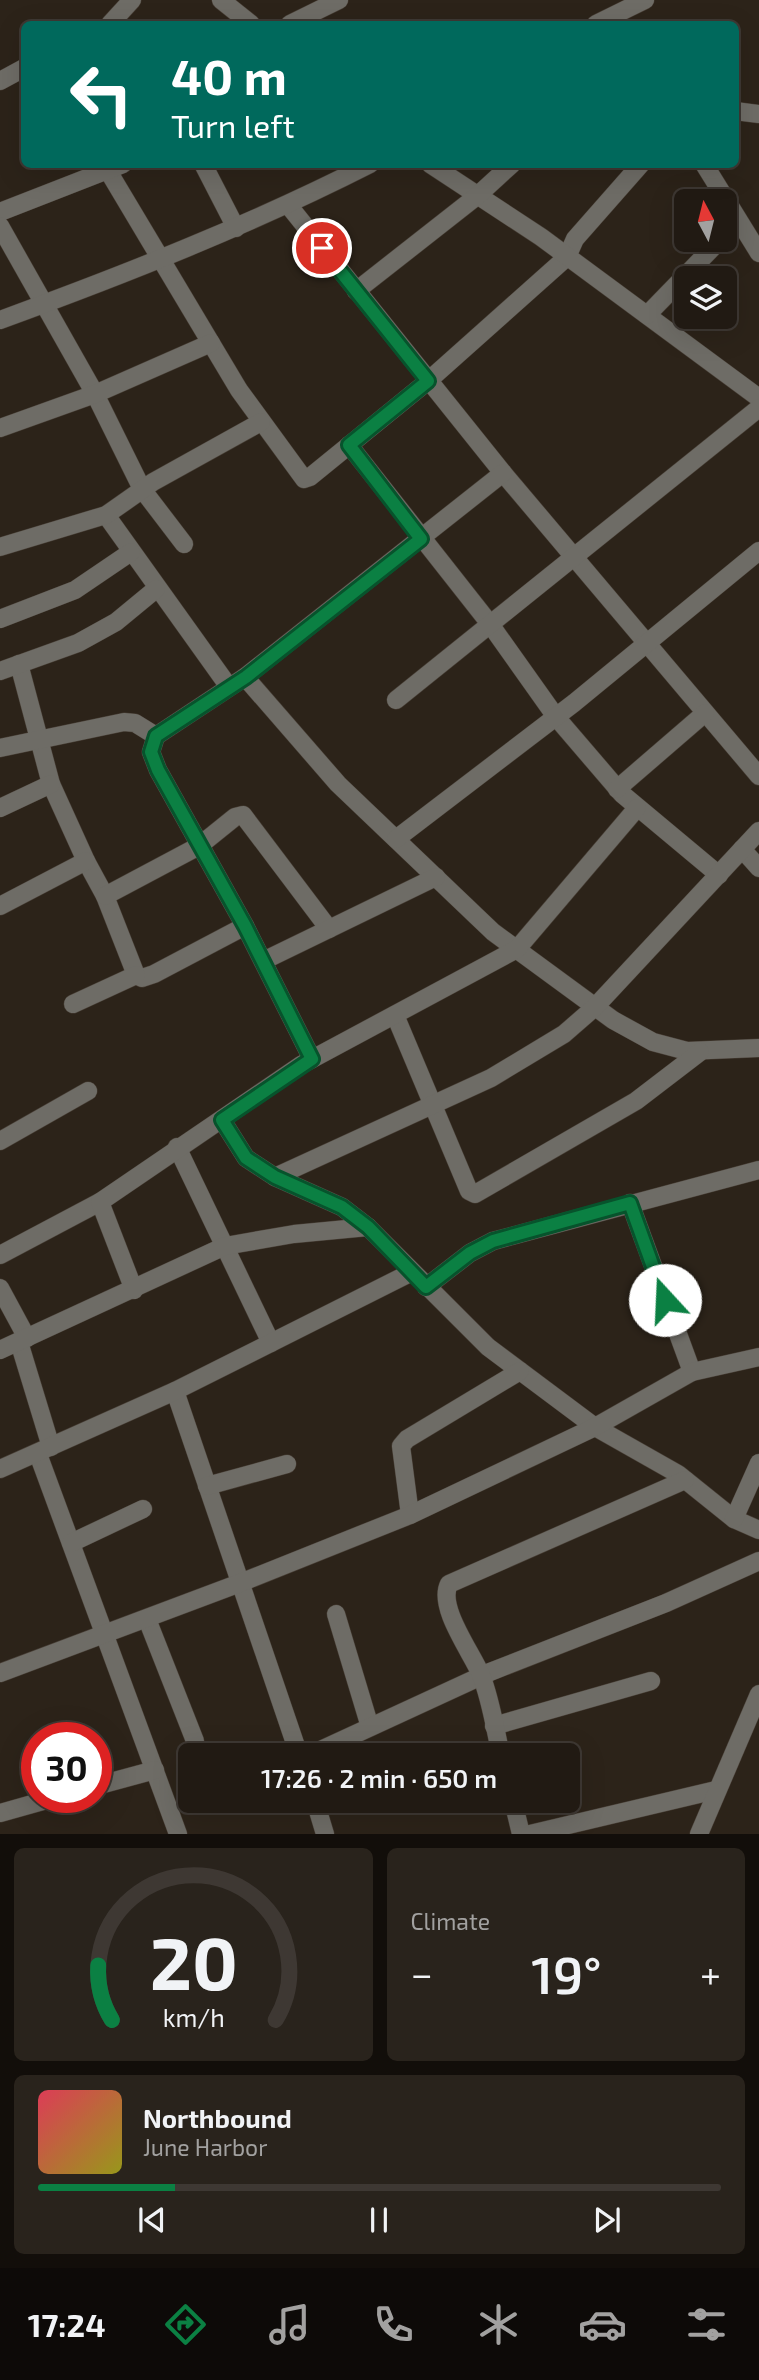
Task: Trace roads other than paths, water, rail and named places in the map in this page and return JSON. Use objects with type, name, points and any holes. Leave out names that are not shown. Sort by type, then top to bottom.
[{"type":"street","points":[[114,21],[132,0]]},
{"type":"street","points":[[221,0],[247,21]]},
{"type":"street","points":[[296,21],[339,0]]},
{"type":"street","points":[[602,21],[645,0]]},
{"type":"street","points":[[0,81],[21,70]]},
{"type":"street","points":[[739,112],[759,114]]},
{"type":"street","points":[[0,212],[109,168]]},
{"type":"street","points":[[112,168],[161,260],[211,344],[261,422],[304,479],[310,478],[428,381],[567,257],[575,239],[637,168]]},
{"type":"street","points":[[205,168],[236,229]]},
{"type":"street","points":[[0,320],[236,229],[289,206],[362,168]]},
{"type":"street","points":[[396,700],[574,556],[757,393],[567,257],[436,168]]},
{"type":"street","points":[[356,291],[477,196],[508,168]]},
{"type":"street","points":[[706,168],[759,253]]},
{"type":"street","points":[[289,206],[503,473],[759,776]]},
{"type":"street","points":[[0,226],[95,394],[142,489],[184,544]]},
{"type":"street","points":[[647,315],[708,252]]},
{"type":"street","points":[[0,428],[95,394],[211,344]]},
{"type":"street","points":[[0,547],[106,515],[142,489],[261,422]]},
{"type":"street","points":[[349,445],[490,624],[556,717],[617,789],[719,874]]},
{"type":"street","points":[[312,1059],[245,926],[151,752],[156,736],[246,677],[503,473]]},
{"type":"street","points":[[106,515],[156,589],[229,687]]},
{"type":"street","points":[[396,839],[556,717],[759,551]]},
{"type":"street","points":[[0,619],[75,590],[131,552]]},
{"type":"street","points":[[0,671],[84,639],[116,622],[156,589]]},
{"type":"street","points":[[19,664],[51,784],[105,896],[136,975],[142,978],[154,974],[245,926]]},
{"type":"street","points":[[246,677],[338,784],[493,932],[596,1007],[653,1042],[700,1052],[755,1053]]},
{"type":"street","points":[[617,789],[705,713]]},
{"type":"street","points":[[0,748],[124,722],[135,723],[156,736]]},
{"type":"street","points":[[0,808],[51,784]]},
{"type":"street","points":[[0,1255],[100,1202],[177,1147],[312,1059],[517,949],[637,808]]},
{"type":"street","points":[[105,896],[200,846],[235,817],[243,816],[329,929]]},
{"type":"street","points":[[275,1177],[432,1106],[532,1056],[596,1007],[759,831]]},
{"type":"street","points":[[742,849],[759,868]]},
{"type":"street","points":[[0,906],[86,861]]},
{"type":"street","points":[[262,961],[436,877]]},
{"type":"street","points":[[74,1004],[136,975]]},
{"type":"street","points":[[395,1014],[469,1191],[480,1193],[636,1101],[700,1052]]},
{"type":"street","points":[[0,1141],[88,1091]]},
{"type":"street","points":[[222,1120],[246,1158],[275,1177],[334,1201],[368,1227],[488,1347],[595,1427],[685,1479],[734,1519],[759,1530]]},
{"type":"street","points":[[177,1147],[271,1343]]},
{"type":"street","points":[[426,1287],[470,1253],[493,1241],[630,1203],[758,1174]]},
{"type":"street","points":[[100,1202],[134,1290]]},
{"type":"street","points":[[630,1203],[692,1372]]},
{"type":"street","points":[[0,1350],[225,1246],[294,1234],[368,1227]]},
{"type":"street","points":[[0,1469],[175,1391],[412,1272]]},
{"type":"street","points":[[0,1288],[23,1340],[44,1450],[71,1544],[178,1834]]},
{"type":"street","points":[[0,1672],[147,1619],[410,1514],[595,1427],[692,1372],[759,1357]]},
{"type":"street","points":[[410,1514],[401,1446],[407,1439],[520,1371]]},
{"type":"street","points":[[175,1391],[295,1743]]},
{"type":"street","points":[[734,1519],[759,1463]]},
{"type":"street","points":[[207,1486],[287,1464]]},
{"type":"street","points":[[498,1743],[481,1676],[449,1612],[446,1591],[449,1584],[685,1479]]},
{"type":"street","points":[[71,1544],[143,1509]]},
{"type":"street","points":[[336,1743],[481,1676],[666,1603],[759,1561]]},
{"type":"street","points":[[336,1614],[370,1727]]},
{"type":"street","points":[[147,1619],[195,1741]]},
{"type":"street","points":[[494,1726],[651,1681]]},
{"type":"street","points":[[699,1834],[759,1694]]},
{"type":"street","points":[[112,1782],[155,1770]]},
{"type":"street","points":[[530,1834],[716,1790]]},
{"type":"street","points":[[0,1813],[21,1807]]},
{"type":"street","points":[[319,1813],[325,1834]]},
{"type":"street","points":[[516,1813],[521,1834]]}]
